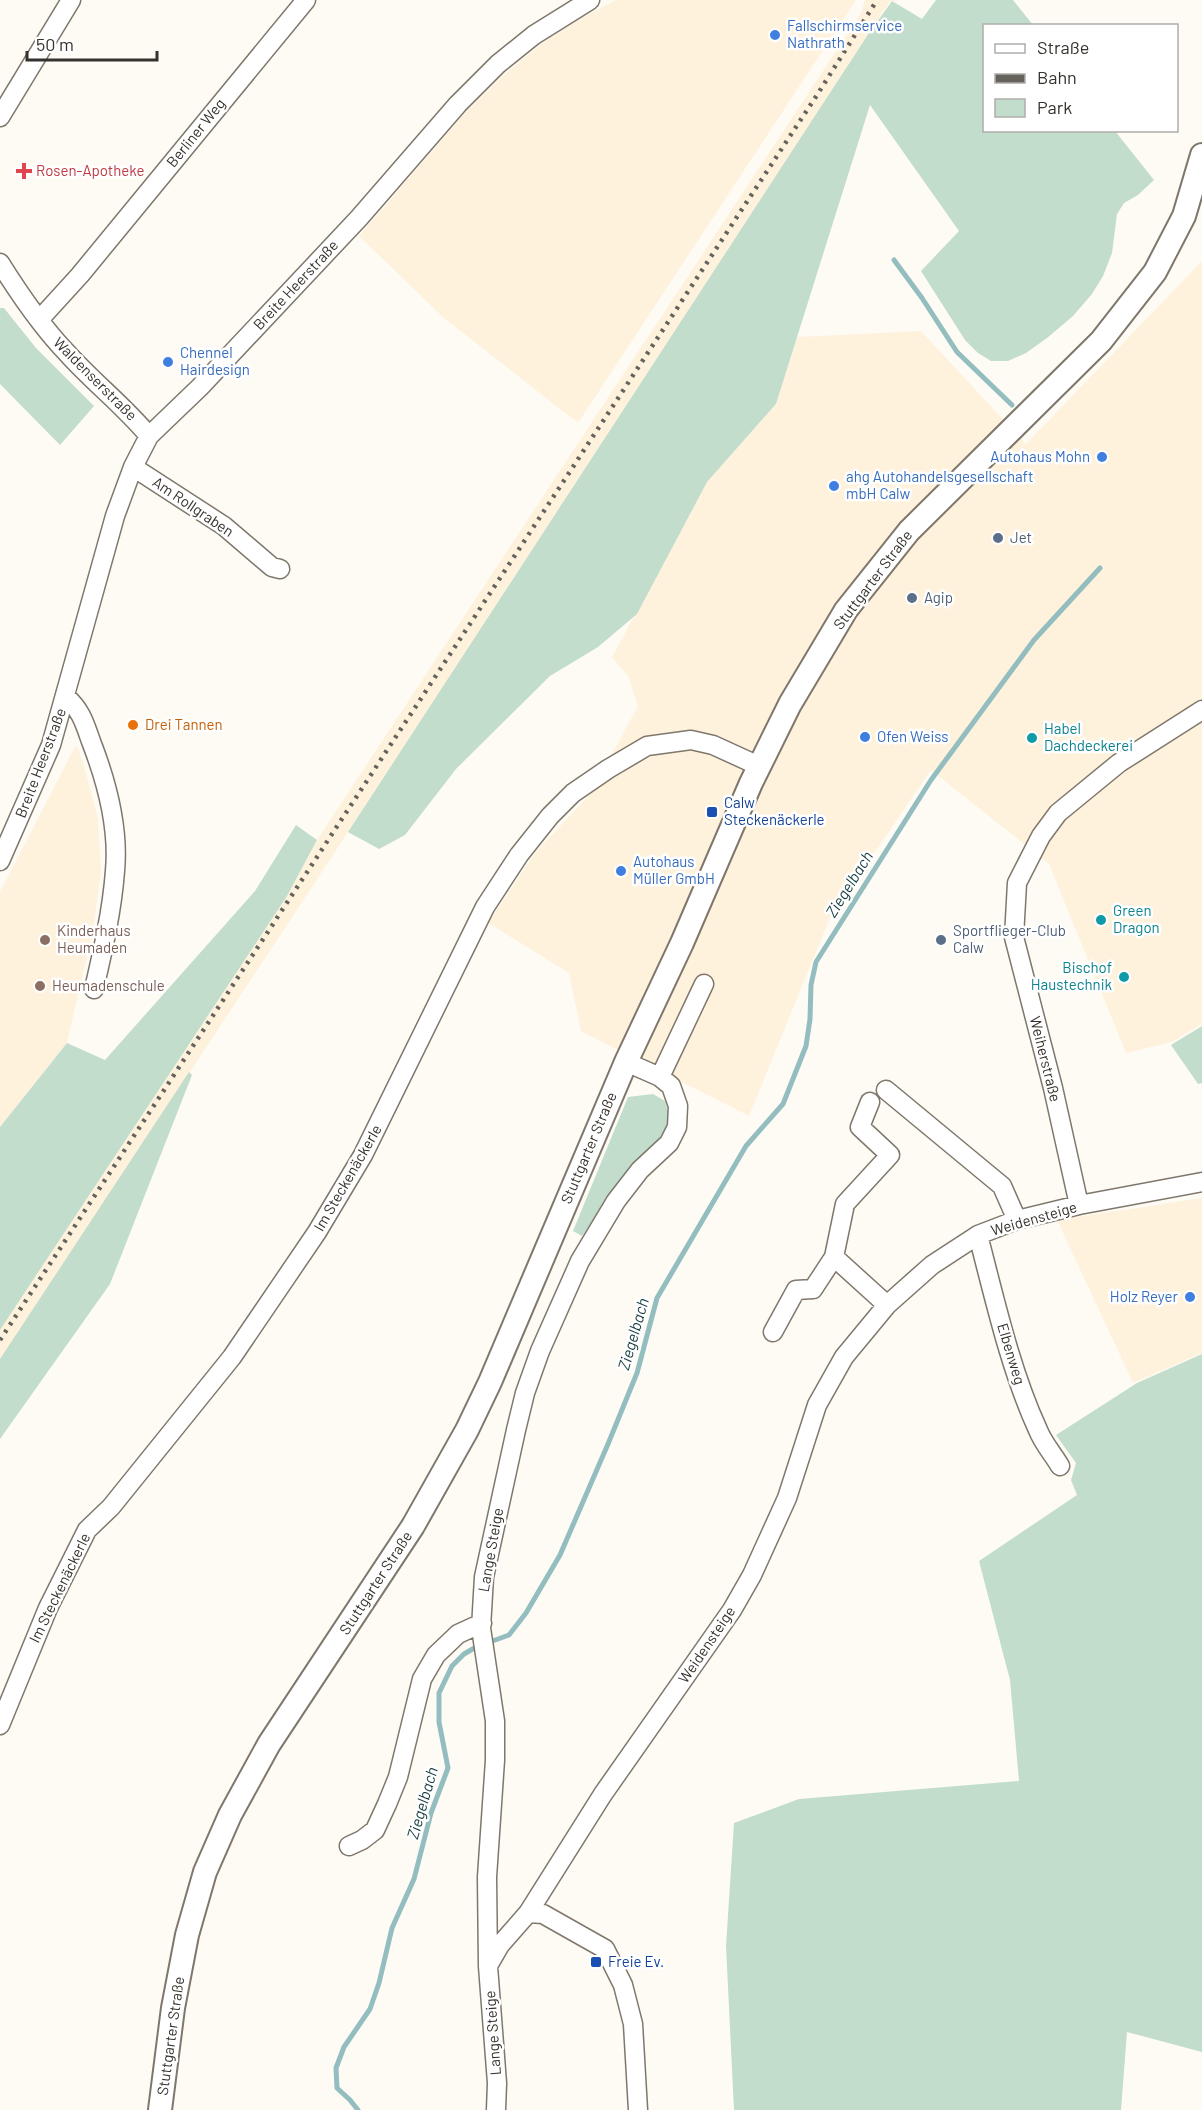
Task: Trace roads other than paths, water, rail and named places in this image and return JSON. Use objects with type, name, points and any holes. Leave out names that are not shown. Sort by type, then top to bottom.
[{"type":"main road","name":"Stuttgarter Straße","points":[[160,2110],[181,1963],[199,1893],[230,1815],[260,1758],[413,1526],[466,1430],[490,1382],[626,1062],[682,943],[759,766],[790,704],[846,610],[909,531],[1101,341],[1155,272],[1184,216],[1195,204],[1202,155]]},
{"type":"street","points":[[0,117],[71,0]]},
{"type":"street","name":"Berliner Weg","points":[[39,320],[80,275],[306,0]]},
{"type":"street","name":"Breite Heerstraße","points":[[0,861],[43,767],[66,697],[115,516],[134,467],[150,436],[359,218],[458,104],[498,64],[534,35],[590,0]]},
{"type":"street","name":"Waldenserstraße","points":[[0,263],[39,320],[67,354],[127,410],[150,436]]},
{"type":"street","name":"Am Rollgraben","points":[[134,467],[224,526],[272,567],[280,569]]},
{"type":"street","name":"Breite Heerstraße","points":[[66,697],[78,707],[98,759],[113,815],[116,868],[108,927],[94,989]]},
{"type":"street","name":"Weiherstraße","points":[[1079,1205],[1053,1088],[1014,937],[1017,883],[1041,836],[1058,813],[1119,763],[1202,710]]},
{"type":"street","name":"Im Steckenäckerle","points":[[0,1725],[48,1608],[87,1530],[111,1507],[232,1357],[317,1232],[369,1145],[485,907],[519,855],[550,816],[582,787],[647,746],[691,740],[713,745],[759,766]]},
{"type":"street","points":[[626,1062],[660,1077],[704,984]]},
{"type":"street","name":"Lange Steige","points":[[496,2110],[497,2083],[488,1966],[487,1877],[495,1760],[495,1721],[481,1625],[484,1577],[525,1393],[540,1351],[580,1261],[592,1241],[616,1202],[634,1178],[669,1143],[677,1127],[678,1106],[671,1086],[660,1077]]},
{"type":"street","points":[[886,1090],[1002,1186],[1017,1220]]},
{"type":"street","points":[[773,1332],[796,1290],[813,1289],[834,1257],[845,1204],[890,1155],[860,1127],[870,1102]]},
{"type":"street","name":"Weidensteige","points":[[488,1966],[501,1945],[528,1913],[603,1794],[732,1610],[752,1575],[787,1498],[817,1405],[844,1357],[887,1305],[932,1266],[978,1235],[1017,1220],[1079,1205],[1202,1182]]},
{"type":"street","name":"Elbenweg","points":[[978,1235],[1005,1337],[1022,1389],[1038,1432],[1060,1466]]},
{"type":"street","points":[[834,1257],[887,1305]]},
{"type":"street","points":[[349,1846],[375,1830],[387,1804],[398,1777],[422,1679],[436,1655],[458,1634],[481,1625]]},
{"type":"street","points":[[528,1913],[543,1914],[605,1948],[623,1985],[633,2024],[638,2110]]},
{"type":"waterway","points":[[894,260],[957,352],[1012,405]]},
{"type":"waterway","name":"Ziegelbach","points":[[358,2110],[337,2088],[336,2068],[344,2047],[370,2009],[379,1983],[392,1928],[414,1879],[431,1813],[448,1768],[439,1722],[439,1693],[452,1666],[464,1654],[509,1635],[526,1613],[560,1555],[637,1373],[657,1298],[746,1146],[783,1104],[806,1046],[811,985],[816,962],[931,780],[1034,640],[1100,568]]},
{"type":"railway","points":[[0,1340],[817,95],[877,0]]},
{"type":"place","name":"Fallschirmservice Nathrath","points":[[775,35]]},
{"type":"place","name":"Rosen-Apotheke","points":[[24,171]]},
{"type":"place","name":"Chennel Hairdesign","points":[[168,362]]},
{"type":"place","name":"Autohaus Mohn","points":[[1102,457]]},
{"type":"place","name":"ahg Autohandelsgesellschaft mbH Calw","points":[[834,486]]},
{"type":"place","name":"Jet","points":[[998,538]]},
{"type":"place","name":"Agip","points":[[912,598]]},
{"type":"place","name":"Drei Tannen","points":[[133,725]]},
{"type":"place","name":"Ofen Weiss","points":[[865,737]]},
{"type":"place","name":"Habel Dachdeckerei","points":[[1032,738]]},
{"type":"place","name":"Calw Steckenäckerle","points":[[712,812]]},
{"type":"place","name":"Autohaus Müller GmbH","points":[[621,871]]},
{"type":"place","name":"Green Dragon","points":[[1101,920]]},
{"type":"place","name":"Kinderhaus Heumaden","points":[[45,940]]},
{"type":"place","name":"Sportflieger-Club Calw","points":[[941,940]]},
{"type":"place","name":"Bischof Haustechnik","points":[[1124,977]]},
{"type":"place","name":"Heumadenschule","points":[[40,986]]},
{"type":"place","name":"Holz Reyer","points":[[1190,1297]]},
{"type":"place","name":"Freie Ev.","points":[[596,1962]]}]
